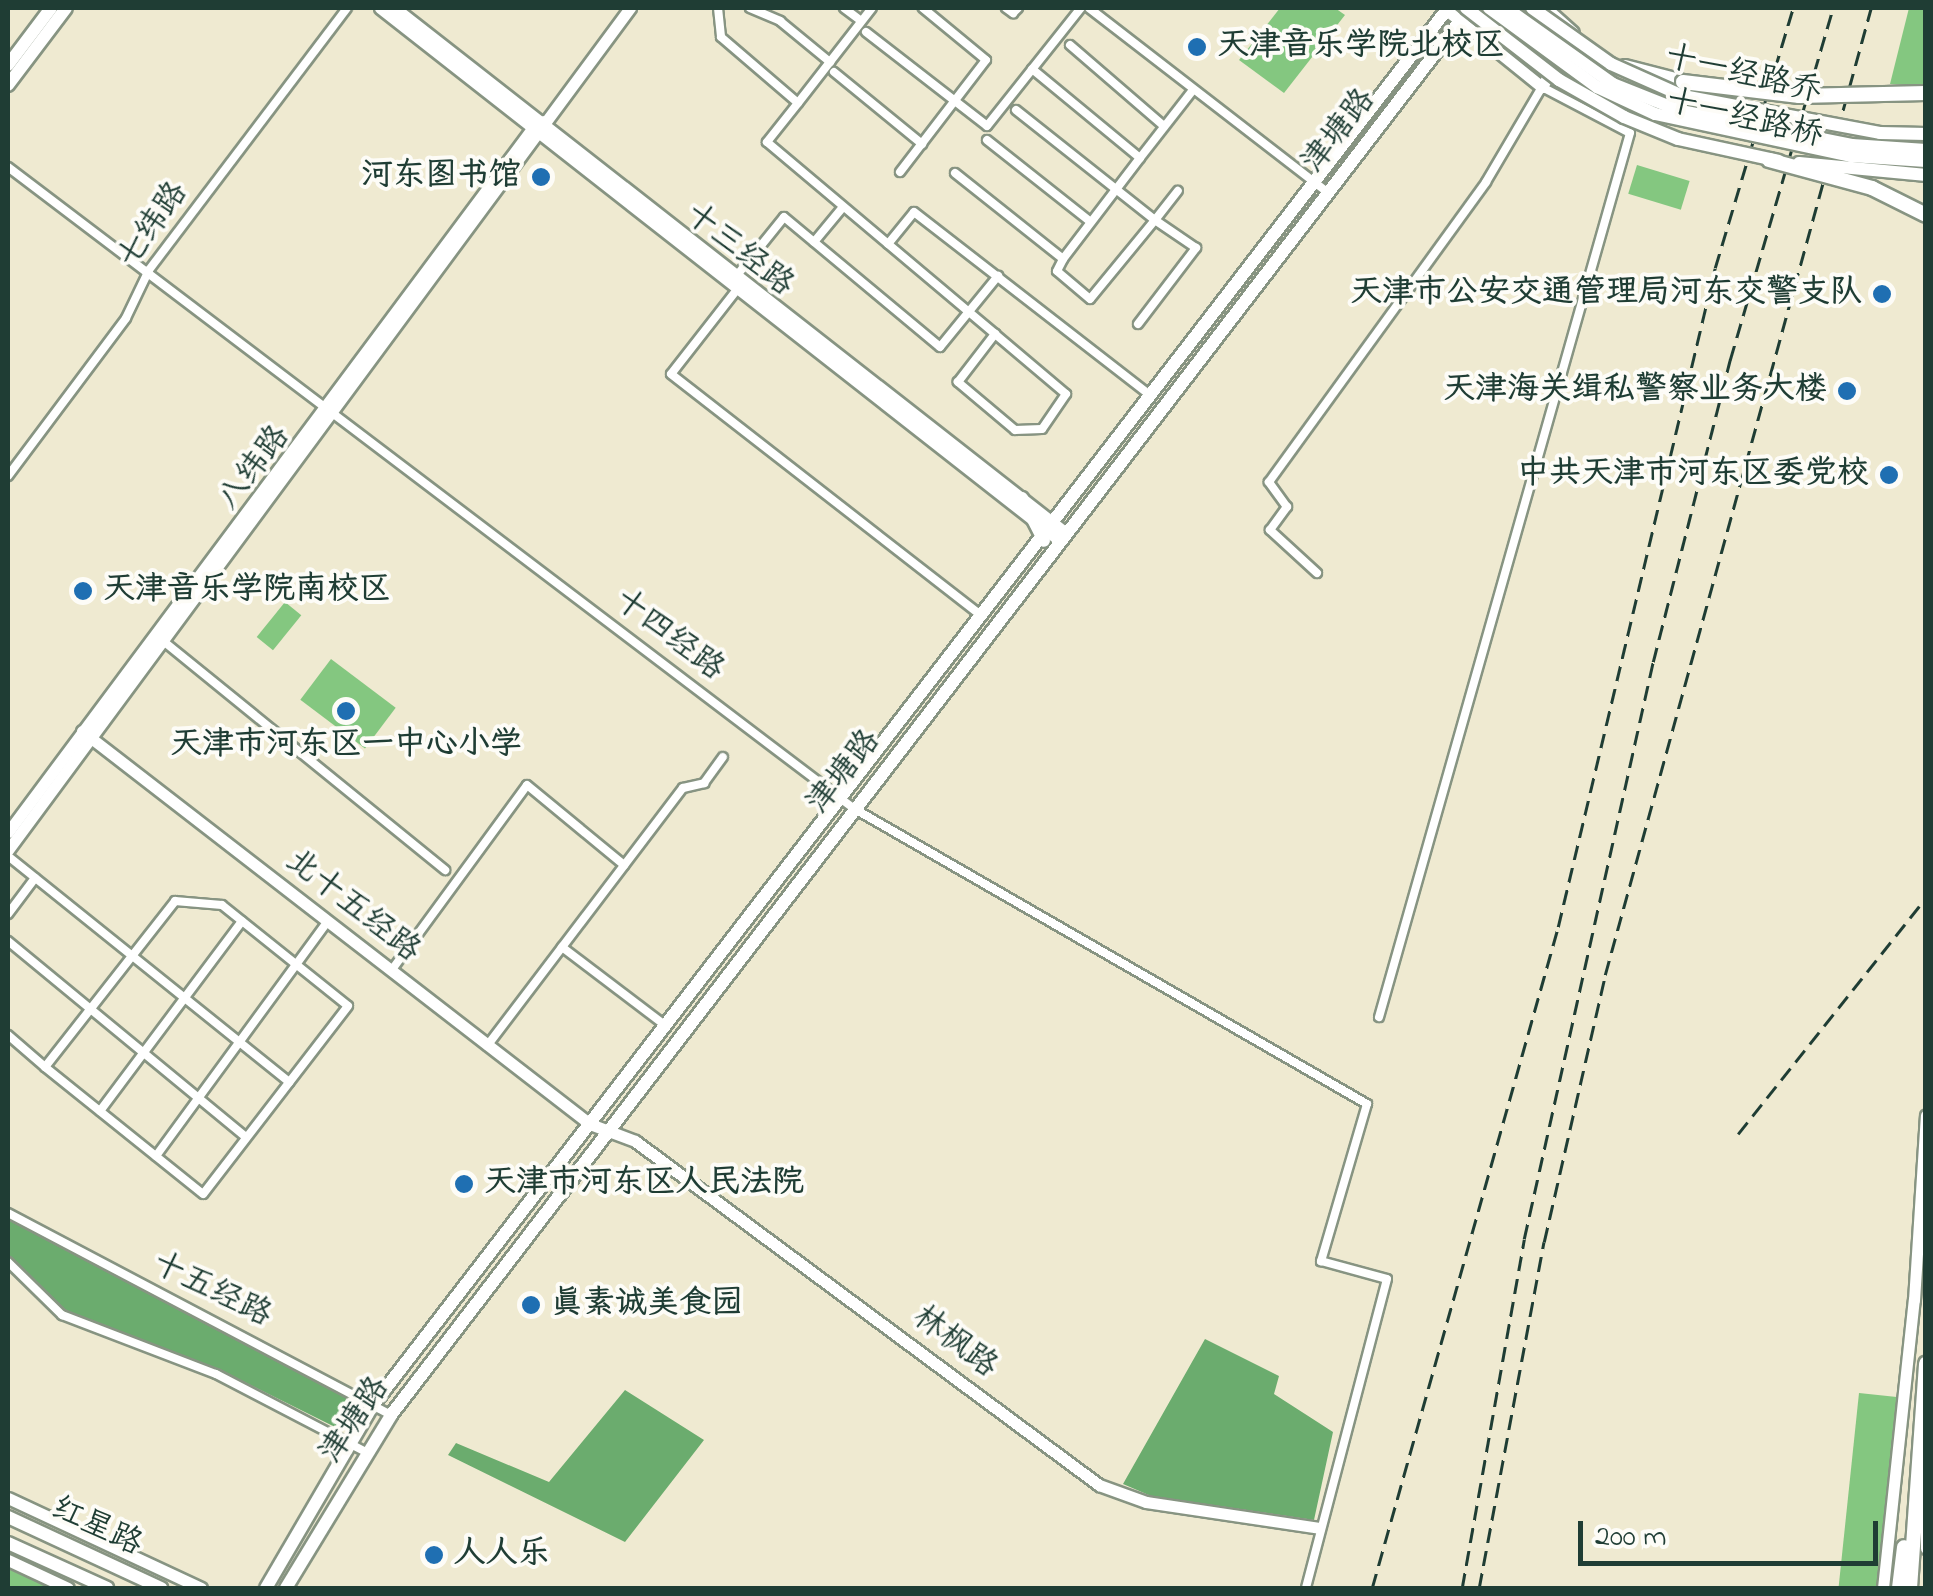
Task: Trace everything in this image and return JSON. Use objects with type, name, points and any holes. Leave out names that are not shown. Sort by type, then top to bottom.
[{"type":"highway","points":[[1611,64],[1753,93],[1926,93]]},
{"type":"highway","points":[[1769,160],[1872,188],[1926,215]]},
{"type":"highway","points":[[1910,1588],[1926,1364]]},
{"type":"highway","points":[[1898,1588],[1924,1388]]},
{"type":"main road","points":[[8,65],[50,8]]},
{"type":"main road","points":[[8,85],[66,8]]},
{"type":"main road","name":"津塘路","points":[[1047,529],[1446,8]]},
{"type":"main road","name":"津塘路","points":[[266,1588],[373,1405],[982,616],[1063,537],[1468,8]]},
{"type":"main road","name":"十一经路桥","points":[[1468,8],[1604,107],[1678,139],[1769,160],[1926,175]]},
{"type":"main road","name":"十一经路桥","points":[[1489,8],[1596,87],[1655,114],[1851,156],[1926,161]]},
{"type":"main road","name":"十一经路桥","points":[[1506,8],[1587,68],[1670,107],[1852,145],[1926,150]]},
{"type":"main road","name":"十一经路乔","points":[[1532,8],[1611,64],[1683,96],[1866,131],[1926,134]]},
{"type":"main road","points":[[1019,502],[1047,529],[1033,563]]},
{"type":"main road","name":"津塘路","points":[[286,1588],[390,1415],[853,808],[1033,563]]},
{"type":"main road","name":"红星路","points":[[8,1517],[161,1588]]},
{"type":"main road","name":"红星路","points":[[8,1542],[107,1588]]},
{"type":"street","name":"七纬路","points":[[8,476],[126,318],[149,270],[348,8]]},
{"type":"street","points":[[380,8],[516,112],[540,124]]},
{"type":"street","name":"十三经路","points":[[395,8],[1019,502]]},
{"type":"street","name":"八纬路","points":[[8,853],[86,734],[630,8]]},
{"type":"street","points":[[718,8],[721,37],[798,102]]},
{"type":"street","points":[[750,8],[780,21],[830,62]]},
{"type":"street","points":[[844,8],[861,21]]},
{"type":"street","points":[[872,8],[766,142],[888,244],[968,312],[995,334],[1066,394],[1042,429],[1015,430],[958,382],[995,334]]},
{"type":"street","points":[[900,172],[986,60],[923,8]]},
{"type":"street","points":[[1006,8],[1013,14],[1018,8]]},
{"type":"street","points":[[866,32],[987,126],[1081,8]]},
{"type":"street","points":[[1090,8],[1328,193]]},
{"type":"street","points":[[1379,1017],[1630,133],[1542,86],[1446,8]]},
{"type":"street","points":[[1317,574],[1270,530],[1286,507],[1269,482],[1486,182],[1574,31],[1546,8]]},
{"type":"street","points":[[1070,46],[1164,126]]},
{"type":"street","points":[[1032,69],[1140,158]]},
{"type":"street","points":[[834,72],[922,144]]},
{"type":"street","points":[[1178,192],[1090,299],[1057,271],[1063,258],[1193,90]]},
{"type":"street","points":[[558,103],[557,122],[567,139]]},
{"type":"street","points":[[1016,110],[1115,190],[1196,248],[1138,324]]},
{"type":"street","name":"十三经路","points":[[540,124],[567,139],[739,280]]},
{"type":"street","points":[[987,140],[1091,222]]},
{"type":"street","name":"十四经路","points":[[8,167],[149,270],[327,410],[853,808],[1366,1104],[1320,1261],[1386,1279],[1318,1528]]},
{"type":"street","points":[[955,173],[1063,258]]},
{"type":"street","points":[[814,242],[843,207]]},
{"type":"street","points":[[888,244],[914,212],[1151,396]]},
{"type":"street","points":[[982,616],[671,374],[784,217],[940,347],[998,276]]},
{"type":"street","name":"八纬路","points":[[8,832],[162,640],[327,410]]},
{"type":"street","points":[[1019,502],[1032,531],[1033,563]]},
{"type":"street","points":[[1047,529],[1063,537]]},
{"type":"street","points":[[162,640],[446,870]]},
{"type":"street","name":"北十五经路","points":[[86,734],[590,1124]]},
{"type":"street","points":[[487,1046],[683,788],[704,783],[723,757]]},
{"type":"street","points":[[391,972],[527,785],[624,865]]},
{"type":"street","points":[[8,853],[289,1082]]},
{"type":"street","points":[[8,914],[36,878]]},
{"type":"street","points":[[8,1035],[44,1067],[203,1194],[348,1006],[222,905],[175,901],[44,1067]]},
{"type":"street","points":[[100,1111],[187,1000],[242,921]]},
{"type":"street","points":[[156,1156],[327,922]]},
{"type":"street","points":[[8,941],[201,1094],[246,1137]]},
{"type":"street","points":[[562,948],[666,1026]]},
{"type":"street","points":[[1884,1588],[1924,1206],[1926,1115]]},
{"type":"street","name":"林枫路","points":[[590,1124],[636,1141],[1099,1485],[1146,1502],[1318,1528]]},
{"type":"street","name":"十五经路","points":[[8,1213],[390,1415]]},
{"type":"street","points":[[8,1262],[62,1315],[216,1374],[366,1452]]},
{"type":"street","points":[[1926,1468],[1926,1548]]},
{"type":"street","points":[[8,1498],[201,1588]]},
{"type":"street","points":[[1306,1588],[1318,1528]]},
{"type":"street","points":[[8,1560],[68,1588]]},
{"type":"green space","points":[[1280,8],[1335,8],[1345,15],[1284,93],[1239,60]]},
{"type":"green space","points":[[1909,8],[1925,8],[1925,86],[1890,84]]},
{"type":"green space","points":[[1637,165],[1690,181],[1681,210],[1628,194]]},
{"type":"green space","points":[[285,602],[301,615],[273,650],[257,637]]},
{"type":"green space","points":[[331,659],[396,708],[365,748],[300,700]]},
{"type":"green space","points":[[8,1213],[72,1253],[266,1348],[356,1400],[339,1429],[216,1368],[65,1311],[8,1257]]},
{"type":"green space","points":[[1205,1339],[1279,1376],[1274,1394],[1333,1432],[1314,1520],[1151,1496],[1123,1484]]},
{"type":"green space","points":[[625,1390],[704,1440],[625,1542],[448,1455],[456,1443],[549,1482]]},
{"type":"green space","points":[[1859,1393],[1897,1397],[1877,1588],[1839,1588]]},
{"type":"green space","points":[[8,1568],[50,1588],[8,1588]]},
{"type":"railway","points":[[1372,1588],[1558,927],[1715,268],[1793,8]]},
{"type":"railway","points":[[1462,1588],[1524,1239],[1653,662],[1730,360],[1833,8]]},
{"type":"railway","points":[[1479,1588],[1544,1242],[1605,975],[1871,8]]},
{"type":"railway","points":[[1738,1134],[1926,898]]},
{"type":"place","name":"天津音乐学院北校区","points":[[1197,47]]},
{"type":"place","name":"河东图书馆","points":[[541,177]]},
{"type":"place","name":"天津市公安交通管理局河东交警支队","points":[[1882,294]]},
{"type":"place","name":"天津海关缉私警察业务大楼","points":[[1847,391]]},
{"type":"place","name":"中共天津市河东区委党校","points":[[1889,475]]},
{"type":"place","name":"天津音乐学院南校区","points":[[83,591]]},
{"type":"place","name":"天津市河东区一中心小学","points":[[346,711]]},
{"type":"place","name":"天津市河东区人民法院","points":[[464,1184]]},
{"type":"place","name":"真素诚美食园","points":[[531,1305]]},
{"type":"place","name":"人人乐","points":[[434,1555]]}]
